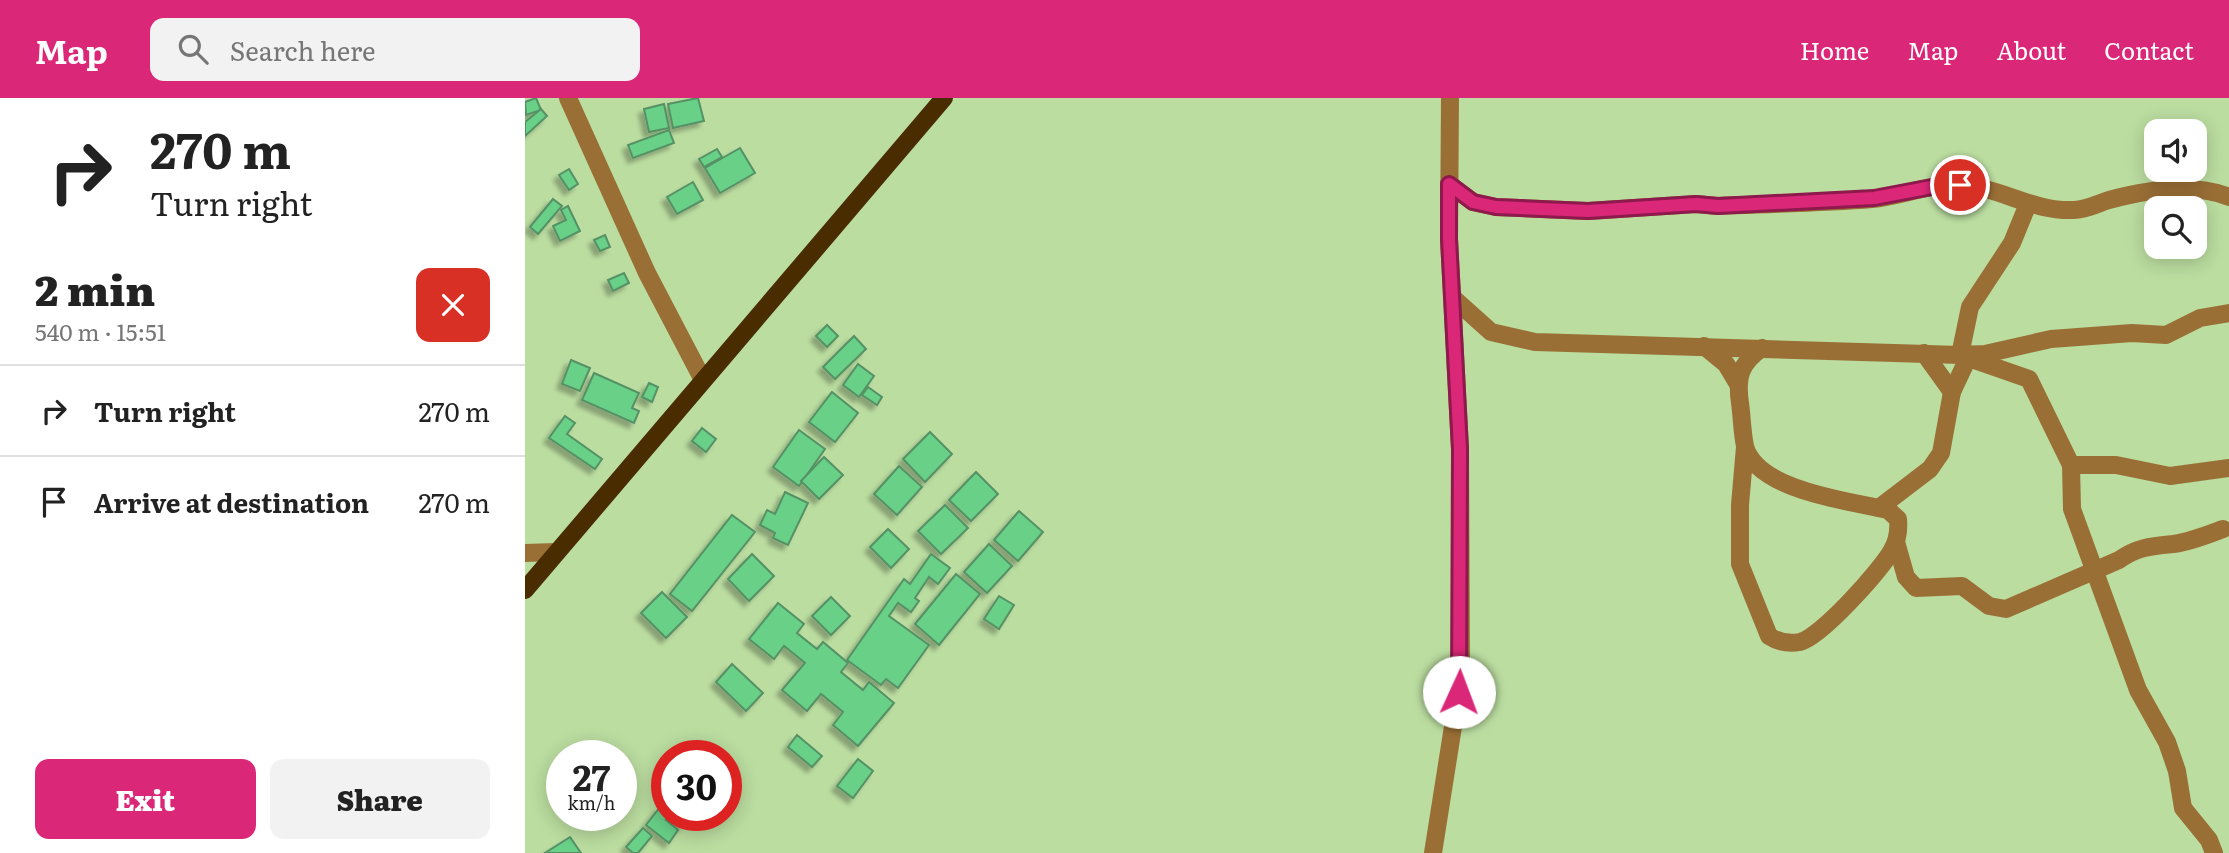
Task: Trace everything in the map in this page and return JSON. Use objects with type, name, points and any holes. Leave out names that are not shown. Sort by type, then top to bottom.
[{"type":"main road","points":[[526,587],[944,98]]},
{"type":"street","points":[[568,98],[647,273],[703,380]]},
{"type":"street","points":[[1433,853],[1461,677],[1460,449],[1452,297],[1450,98]]},
{"type":"street","points":[[1449,184],[1482,206],[1563,210],[1874,198],[1932,187],[1960,185],[1979,187],[2031,211],[2086,210],[2129,195],[2170,190],[2204,191],[2229,197]]},
{"type":"street","points":[[1887,511],[1899,495],[1930,469],[1941,453],[1952,392],[1964,356],[1970,307],[2031,211]]},
{"type":"street","points":[[1452,297],[1481,326],[1491,332],[1535,342],[1964,356],[2051,339],[2132,333],[2166,335],[2200,318],[2229,313]]},
{"type":"street","points":[[1704,346],[1726,364],[1738,384]]},
{"type":"street","points":[[1745,447],[1755,464],[1776,479],[1819,495],[1887,511],[1899,528],[1896,542],[1880,568],[1834,618],[1800,642],[1777,642],[1769,636],[1740,564],[1740,505],[1745,447],[1738,384],[1745,361],[1762,348]]},
{"type":"street","points":[[1924,354],[1952,392]]},
{"type":"street","points":[[1964,356],[2029,379],[2071,465],[2072,509],[2138,690],[2167,742],[2177,771],[2183,808],[2209,840],[2214,853]]},
{"type":"street","points":[[2071,465],[2116,465],[2170,476],[2229,468]]},
{"type":"street","points":[[1896,542],[1906,577],[1916,588],[1962,586],[1989,606],[2001,609],[2016,606],[2142,548],[2158,543],[2174,544],[2223,529]]},
{"type":"street","points":[[525,553],[556,552]]},
{"type":"building","points":[[536,98],[541,110],[526,115],[525,102]]},
{"type":"building","points":[[698,98],[704,121],[673,128],[668,104]]},
{"type":"building","points":[[664,104],[669,128],[649,132],[644,109]]},
{"type":"building","points":[[541,109],[547,116],[525,136],[525,122]]},
{"type":"building","points":[[669,130],[674,143],[633,158],[628,145]]},
{"type":"building","points":[[740,148],[755,173],[720,193],[705,168]]},
{"type":"building","points":[[717,149],[722,157],[704,167],[699,159]]},
{"type":"building","points":[[569,169],[578,184],[569,190],[559,175]]},
{"type":"building","points":[[693,182],[703,200],[677,214],[667,197]]},
{"type":"building","points":[[553,199],[562,206],[538,234],[530,227]]},
{"type":"building","points":[[568,206],[580,231],[560,241],[553,226],[566,220],[561,210]]},
{"type":"building","points":[[605,235],[610,247],[600,251],[594,240]]},
{"type":"building","points":[[624,273],[629,283],[613,291],[608,280]]},
{"type":"building","points":[[827,325],[838,336],[827,347],[816,336]]},
{"type":"building","points":[[854,336],[866,349],[835,379],[823,367]]},
{"type":"building","points":[[571,360],[590,368],[580,391],[562,384]]},
{"type":"building","points":[[858,364],[874,376],[859,397],[843,385]]},
{"type":"building","points":[[594,373],[639,393],[632,408],[639,411],[634,423],[582,400]]},
{"type":"building","points":[[649,383],[658,387],[652,402],[642,397]]},
{"type":"building","points":[[868,387],[882,397],[877,405],[862,395]]},
{"type":"building","points":[[832,392],[858,413],[835,442],[809,422]]},
{"type":"building","points":[[565,416],[575,423],[567,434],[602,459],[595,469],[549,438]]},
{"type":"building","points":[[702,428],[716,439],[706,452],[692,441]]},
{"type":"building","points":[[799,430],[825,449],[799,486],[773,467]]},
{"type":"building","points":[[930,432],[952,454],[925,482],[903,459]]},
{"type":"building","points":[[824,457],[843,475],[819,499],[801,481]]},
{"type":"building","points":[[899,466],[922,487],[897,515],[874,494]]},
{"type":"building","points":[[976,472],[998,494],[971,521],[949,500]]},
{"type":"building","points":[[785,492],[808,503],[788,545],[773,538],[775,533],[760,525],[767,510],[775,514]]},
{"type":"building","points":[[945,505],[968,528],[941,554],[918,531]]},
{"type":"building","points":[[1019,511],[1043,532],[1018,561],[994,540]]},
{"type":"building","points":[[732,515],[755,532],[692,611],[670,594]]},
{"type":"building","points":[[888,529],[909,549],[891,568],[870,547]]},
{"type":"building","points":[[989,544],[1012,566],[987,593],[964,572]]},
{"type":"building","points":[[752,554],[774,576],[749,601],[728,579]]},
{"type":"building","points":[[931,554],[950,568],[938,584],[929,577],[915,598],[919,601],[911,612],[898,603],[889,616],[929,645],[898,688],[886,679],[881,685],[847,660],[904,579],[910,584]]},
{"type":"building","points":[[956,574],[980,594],[939,645],[915,624]]},
{"type":"building","points":[[662,592],[687,617],[666,638],[641,613]]},
{"type":"building","points":[[999,596],[1014,605],[999,629],[984,619]]},
{"type":"building","points":[[831,597],[850,616],[831,635],[812,616]]},
{"type":"building","points":[[778,603],[804,624],[797,633],[817,649],[823,642],[848,663],[841,672],[863,690],[869,682],[894,703],[858,746],[833,725],[843,712],[821,694],[807,711],[782,690],[805,663],[784,646],[774,659],[749,639]]},
{"type":"building","points":[[732,664],[763,693],[746,711],[716,682]]},
{"type":"building","points":[[797,735],[822,756],[812,767],[788,747]]},
{"type":"building","points":[[858,759],[873,771],[853,798],[837,786]]},
{"type":"building","points":[[643,828],[652,836],[638,853],[633,853],[626,847]]},
{"type":"building","points":[[654,831],[677,831],[669,843]]},
{"type":"building","points":[[570,837],[581,853],[545,853]]},
{"type":"route","points":[[1459,692],[1460,449],[1449,239],[1449,184],[1482,206],[1588,211],[1874,198],[1943,185],[1960,185]]}]
